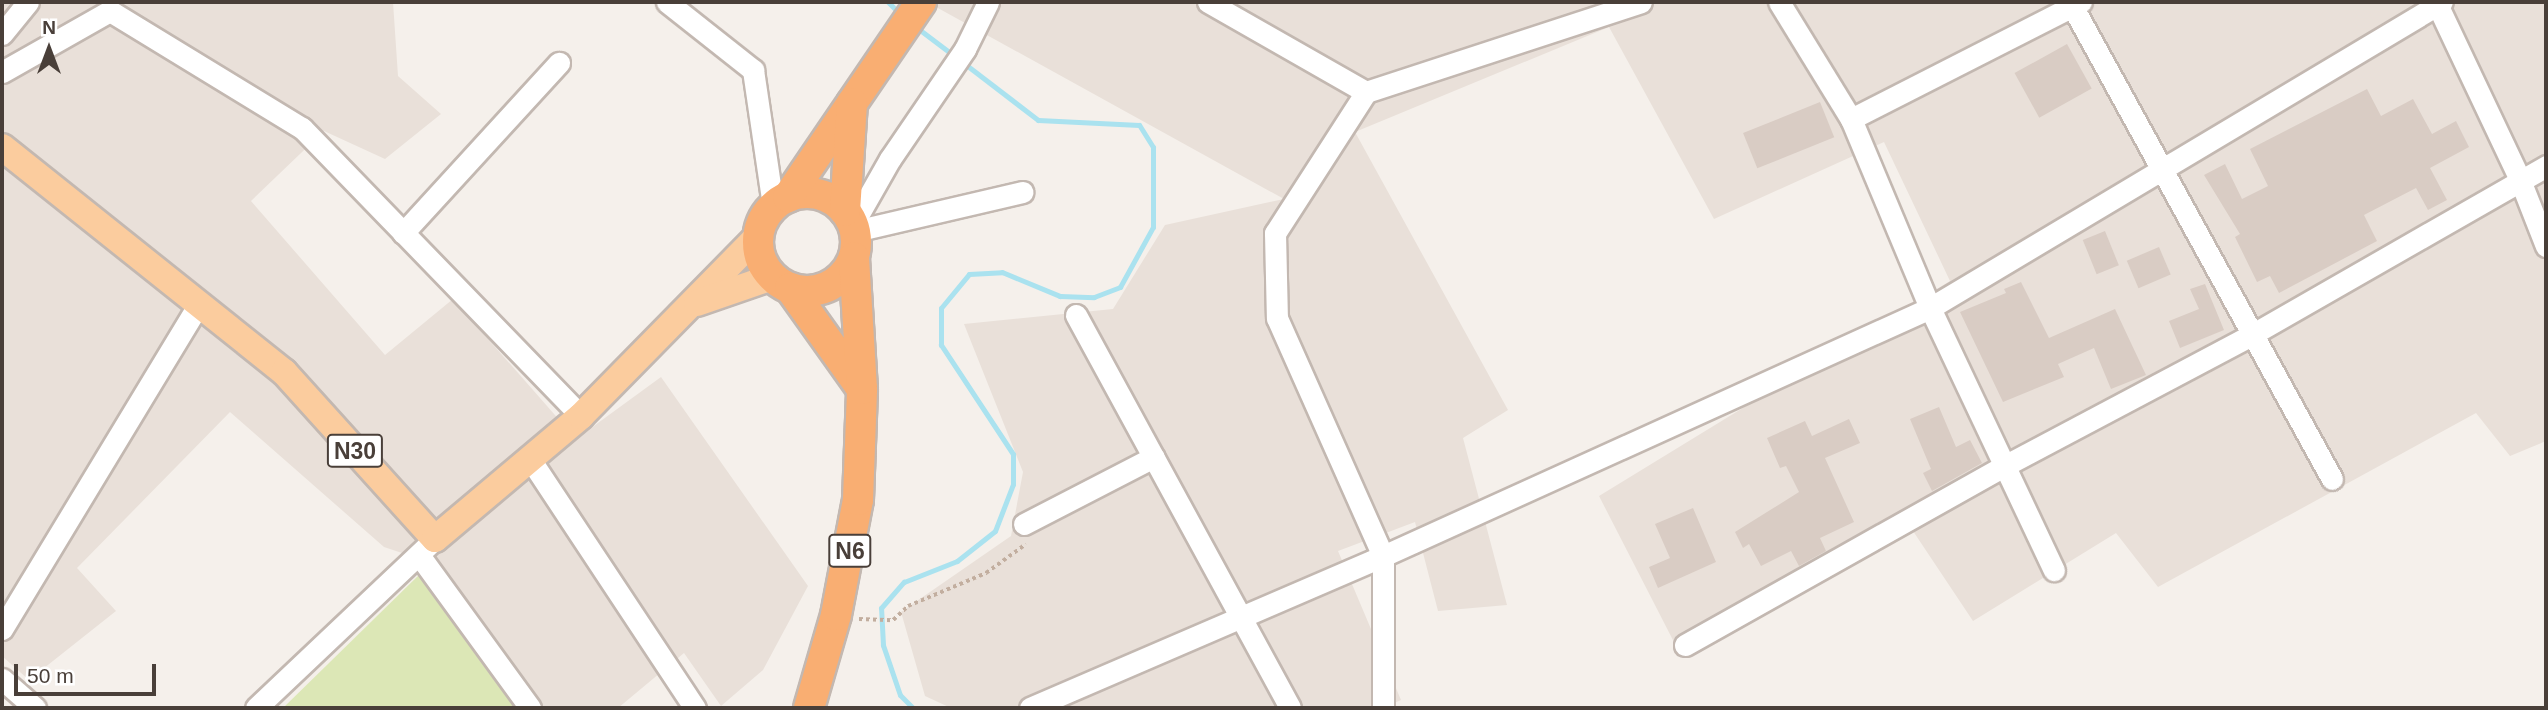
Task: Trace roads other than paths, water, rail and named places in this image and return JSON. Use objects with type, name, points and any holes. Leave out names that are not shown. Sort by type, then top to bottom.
[{"type":"highway","points":[[862,389],[781,282],[763,265],[758,236],[921,2]]},
{"type":"highway","name":"N6","points":[[809,708],[848,561],[858,500],[862,389],[852,231],[852,99]]},
{"type":"highway","points":[[781,202],[819,195],[852,231],[833,284],[812,291],[781,282]]},
{"type":"main road","name":"N30","points":[[2,147],[284,372],[427,547]]},
{"type":"main road","points":[[427,547],[580,416],[758,236]]},
{"type":"main road","points":[[692,304],[781,282]]},
{"type":"street","points":[[2,34],[28,2]]},
{"type":"street","points":[[667,2],[753,70],[781,202]]},
{"type":"street","points":[[852,231],[890,159],[965,49],[988,2]]},
{"type":"street","points":[[1208,2],[1366,92]]},
{"type":"street","points":[[1383,708],[1384,556],[1277,318],[1275,233],[1366,92],[1641,2]]},
{"type":"street","points":[[1779,2],[1851,118],[1930,308],[2054,570]]},
{"type":"street","points":[[1851,118],[2074,3],[2332,479]]},
{"type":"street","points":[[1030,708],[1384,556],[1930,308],[2438,3],[2521,180],[2546,246]]},
{"type":"street","points":[[2,72],[114,6],[302,128],[580,416]]},
{"type":"street","points":[[403,233],[559,63]]},
{"type":"street","points":[[1685,645],[2004,466],[2253,334],[2546,166]]},
{"type":"street","points":[[852,231],[1023,192]]},
{"type":"street","points":[[2,629],[199,304]]},
{"type":"street","points":[[1076,315],[1289,707]]},
{"type":"street","points":[[1024,524],[1154,457]]},
{"type":"street","points":[[530,459],[695,708]]},
{"type":"street","points":[[256,708],[427,547],[530,708]]},
{"type":"street","points":[[2,679],[35,708]]},
{"type":"waterway","points":[[888,2],[900,14]]},
{"type":"waterway","points":[[916,27],[953,55]]},
{"type":"waterway","points":[[913,708],[900,695],[883,645],[881,608],[904,582],[957,561],[995,531],[1013,484],[1013,454],[941,345],[941,308],[969,274],[1002,272],[1060,296],[1094,297],[1120,287],[1153,227],[1153,147],[1139,125],[1038,120],[961,61]]}]
